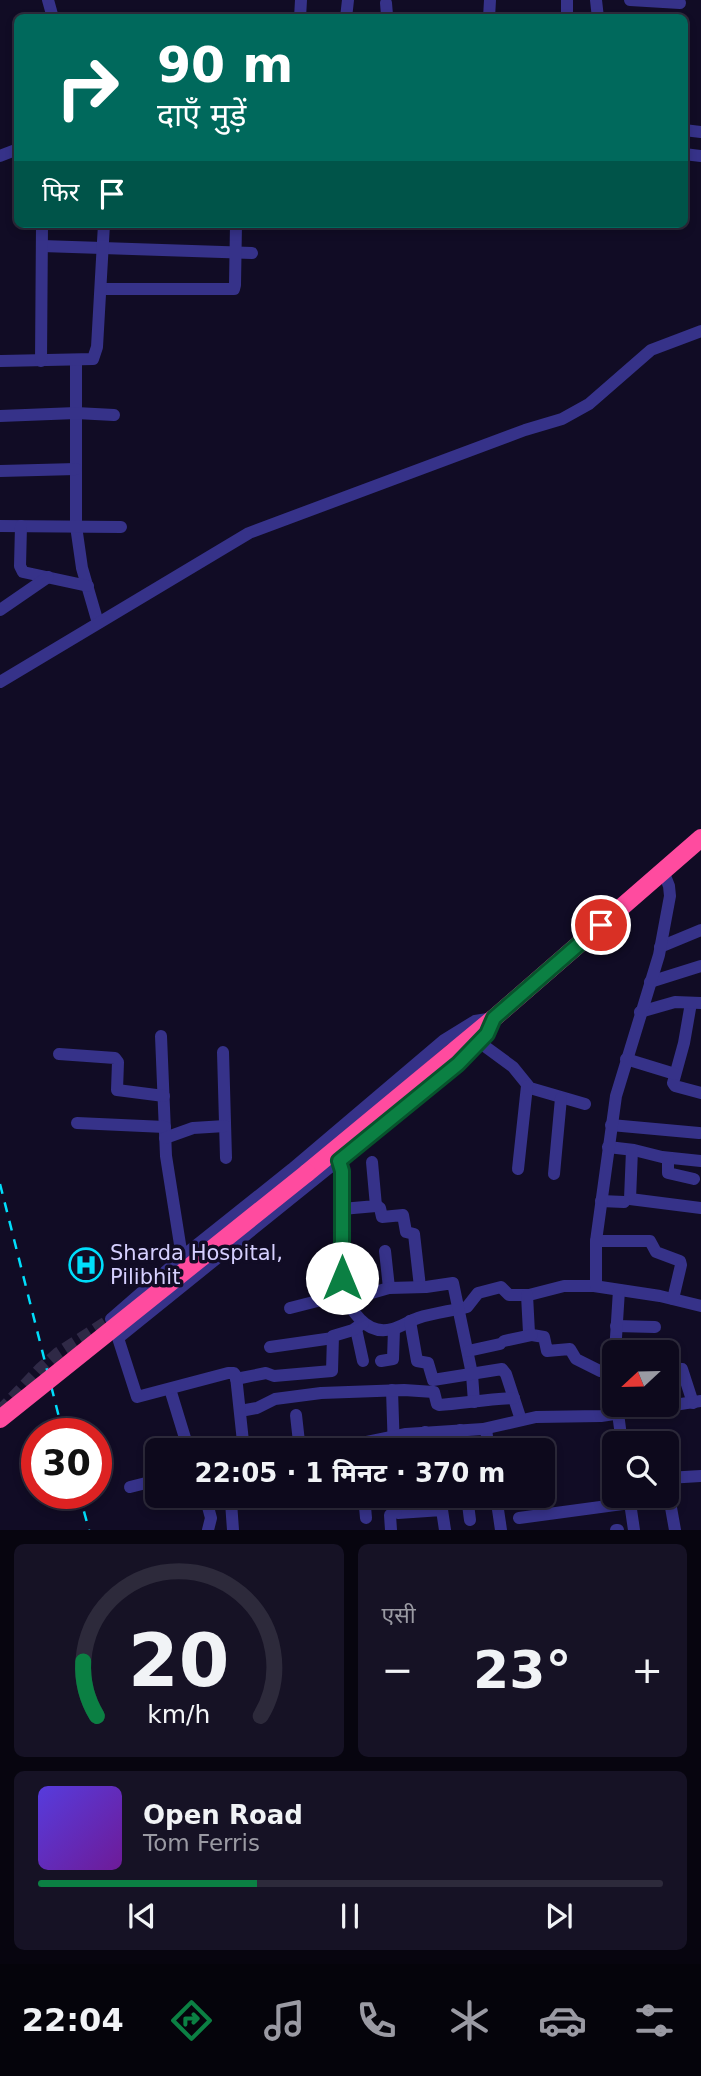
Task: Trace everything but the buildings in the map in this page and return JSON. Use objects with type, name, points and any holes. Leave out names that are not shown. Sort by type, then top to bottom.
[{"type":"highway","points":[[0,1419],[307,1173],[494,1018],[701,838]]},
{"type":"street","points":[[630,0],[680,3]]},
{"type":"street","points":[[386,3],[387,14]]},
{"type":"street","points":[[41,360],[42,228]]},
{"type":"street","points":[[1,361],[93,359],[96,355],[104,228]]},
{"type":"street","points":[[101,289],[230,291],[235,285],[236,228]]},
{"type":"street","points":[[42,246],[252,253]]},
{"type":"street","points":[[0,682],[249,533],[525,430],[562,419],[589,404],[651,350],[701,331]]},
{"type":"street","points":[[76,360],[76,526],[82,568],[98,623]]},
{"type":"street","points":[[0,416],[76,413],[114,415]]},
{"type":"street","points":[[0,471],[76,469]]},
{"type":"street","points":[[0,526],[121,527]]},
{"type":"street","points":[[21,526],[21,570],[88,586]]},
{"type":"street","points":[[0,610],[48,578]]},
{"type":"street","points":[[596,1286],[596,1241],[618,1086],[660,947],[670,897],[663,871]]},
{"type":"street","points":[[660,947],[701,930]]},
{"type":"street","points":[[650,982],[701,966]]},
{"type":"street","points":[[640,1012],[675,1002],[696,1003],[673,1083],[675,1086],[701,1093]]},
{"type":"street","points":[[243,1438],[236,1376],[232,1372],[139,1397],[135,1395],[117,1341],[120,1335],[458,1064],[487,1034],[494,1018]]},
{"type":"street","points":[[111,1319],[443,1040],[475,1021],[494,1018]]},
{"type":"street","points":[[161,1036],[167,1166],[183,1257]]},
{"type":"street","points":[[479,1042],[513,1068],[527,1086],[585,1104]]},
{"type":"street","points":[[223,1052],[226,1158]]},
{"type":"street","points":[[59,1054],[116,1058],[117,1090],[163,1096]]},
{"type":"street","points":[[626,1059],[675,1074]]},
{"type":"street","points":[[518,1169],[527,1086]]},
{"type":"street","points":[[554,1174],[561,1098]]},
{"type":"street","points":[[77,1123],[165,1133],[225,1126]]},
{"type":"street","points":[[611,1125],[699,1133]]},
{"type":"street","points":[[608,1147],[701,1161]]},
{"type":"street","points":[[632,1150],[630,1199],[701,1208]]},
{"type":"street","points":[[668,1158],[668,1173],[694,1179]]},
{"type":"street","points":[[339,1161],[342,1168],[342,1278],[346,1297],[360,1326],[363,1361]]},
{"type":"street","points":[[372,1162],[376,1205],[380,1208],[382,1217],[403,1215],[406,1233],[414,1234],[420,1287]]},
{"type":"street","points":[[601,1201],[624,1202]]},
{"type":"street","points":[[342,1209],[376,1205]]},
{"type":"street","points":[[596,1241],[650,1241],[656,1252],[680,1261],[673,1299]]},
{"type":"street","points":[[385,1251],[389,1288]]},
{"type":"street","points":[[290,1308],[389,1288],[453,1283],[468,1351],[474,1402]]},
{"type":"street","points":[[236,1379],[266,1373],[274,1376],[332,1371],[335,1334],[360,1326],[374,1330],[394,1329],[410,1321],[470,1305],[478,1293],[501,1287],[509,1295],[527,1295],[564,1286],[596,1286],[701,1306]]},
{"type":"street","points":[[616,1340],[619,1290]]},
{"type":"street","points":[[527,1295],[531,1335]]},
{"type":"street","points":[[410,1321],[417,1361],[428,1363],[433,1380],[502,1370],[506,1374],[521,1420]]},
{"type":"street","points":[[617,1326],[655,1327]]},
{"type":"street","points":[[381,1361],[393,1359],[394,1329]]},
{"type":"street","points":[[468,1351],[531,1335],[544,1337],[547,1351],[570,1349],[576,1359],[602,1371]]},
{"type":"street","points":[[270,1347],[333,1338]]},
{"type":"street","points":[[679,1368],[682,1369],[697,1402],[679,1404]]},
{"type":"street","points":[[170,1389],[186,1438]]},
{"type":"street","points":[[240,1411],[257,1408],[275,1399],[321,1393],[393,1390],[434,1392],[439,1405],[514,1398]]},
{"type":"street","points":[[393,1390],[393,1437]]},
{"type":"street","points":[[390,1438],[425,1432],[486,1429],[542,1417],[602,1414]]},
{"type":"street","points":[[296,1415],[299,1438]]},
{"type":"street","points":[[486,1429],[487,1438]]},
{"type":"street","points":[[460,1430],[461,1438]]},
{"type":"street","points":[[425,1432],[426,1438]]},
{"type":"street","points":[[679,1477],[701,1476]]},
{"type":"street","points":[[130,1487],[145,1483]]},
{"type":"street","points":[[519,1518],[602,1505]]},
{"type":"street","points":[[208,1508],[211,1518],[208,1530]]},
{"type":"street","points":[[231,1508],[233,1530]]},
{"type":"street","points":[[365,1508],[366,1518]]},
{"type":"street","points":[[468,1508],[470,1520]]},
{"type":"street","points":[[498,1508],[501,1530]]},
{"type":"street","points":[[631,1508],[634,1530]]},
{"type":"street","points":[[671,1508],[675,1530]]},
{"type":"street","points":[[396,1511],[442,1510],[445,1530]]},
{"type":"street","points":[[391,1530],[390,1515],[396,1511]]},
{"type":"tunnel","points":[[0,1411],[58,1353],[111,1319]]},
{"type":"railway","points":[[0,1184],[59,1418]]},
{"type":"railway","points":[[83,1509],[89,1530]]},
{"type":"place","name":"Sharda Hospital, Pilibhit","points":[[86,1265]]},
{"type":"route","points":[[342,1278],[342,1168],[339,1161],[458,1064],[487,1034],[494,1018],[601,925]]}]
